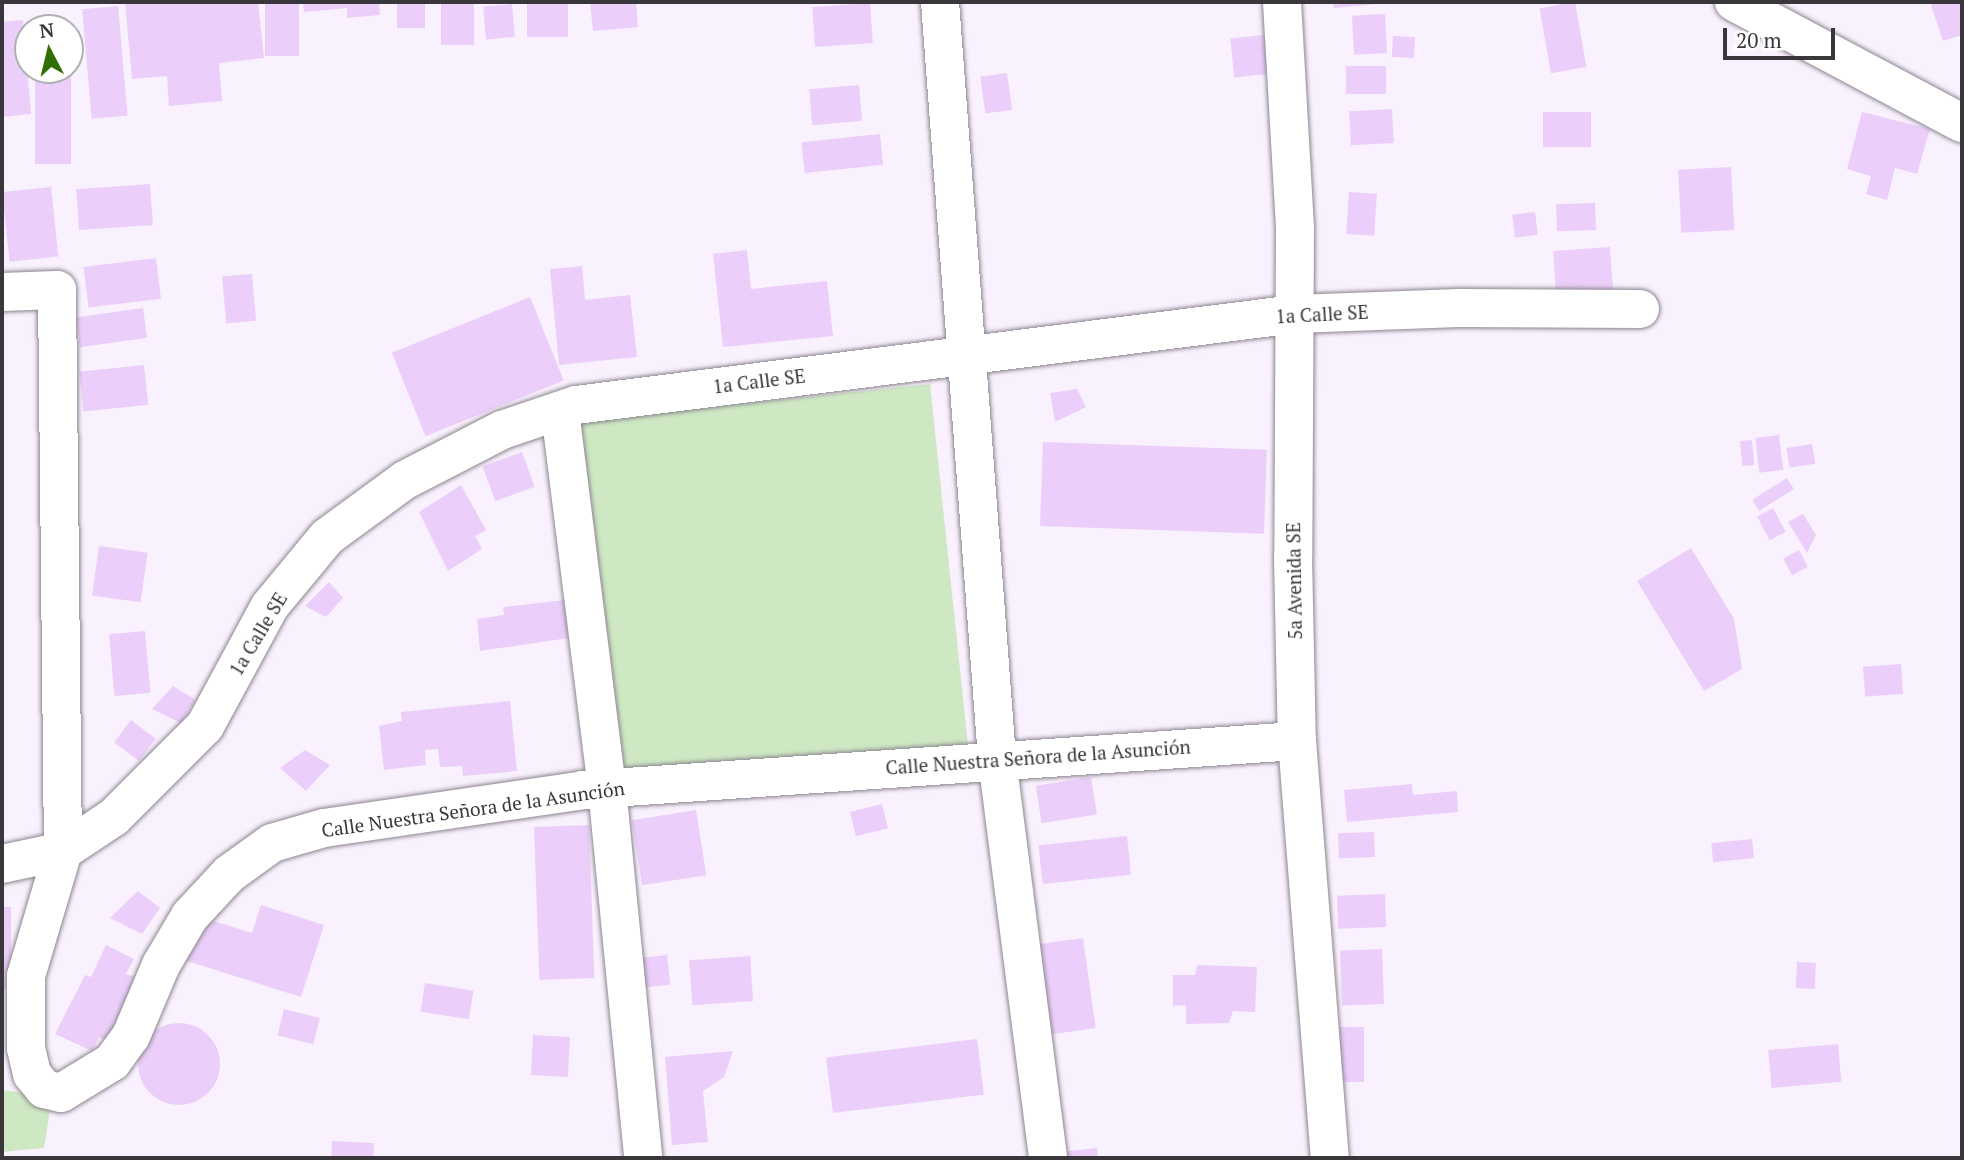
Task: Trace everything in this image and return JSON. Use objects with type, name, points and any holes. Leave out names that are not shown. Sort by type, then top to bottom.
[{"type":"street","points":[[940,2],[997,759],[1048,1158]]},
{"type":"street","name":"5a Avenida SE","points":[[1282,2],[1295,228],[1297,741],[1330,1158]]},
{"type":"street","points":[[1734,2],[1962,122]]},
{"type":"street","name":"Calle Nuestra Señora de la Asunción","points":[[2,292],[57,290],[63,851],[26,976],[26,1048],[32,1074],[44,1089],[61,1093],[112,1062],[131,1036],[161,965],[190,916],[229,874],[272,843],[324,828],[607,788],[997,759],[1297,741]]},
{"type":"street","name":"1a Calle SE","points":[[63,851],[114,817],[205,726],[270,606],[327,537],[405,480],[502,430],[576,405],[1294,314],[1640,309]]},
{"type":"street","points":[[560,411],[607,788],[643,1158]]},
{"type":"street","points":[[2,864],[63,851]]},
{"type":"green space","points":[[930,384],[968,744],[618,781],[580,421]]},
{"type":"green space","points":[[2,1090],[52,1097],[44,1148],[2,1152]]},
{"type":"building","points":[[125,2],[258,2],[264,58],[219,63],[222,101],[169,106],[167,76],[132,79]]},
{"type":"building","points":[[265,2],[299,2],[299,56],[265,56]]},
{"type":"building","points":[[303,2],[379,2],[380,15],[347,18],[347,8],[304,12]]},
{"type":"building","points":[[397,2],[425,2],[425,28],[397,28]]},
{"type":"building","points":[[441,2],[474,2],[474,45],[441,45]]},
{"type":"building","points":[[527,2],[568,2],[568,37],[527,37]]},
{"type":"building","points":[[590,2],[636,2],[638,27],[593,31]]},
{"type":"building","points":[[1333,2],[1376,2],[1376,4],[1334,8]]},
{"type":"building","points":[[1575,2],[1586,67],[1551,73],[1540,8]]},
{"type":"building","points":[[1930,2],[1962,2],[1962,35],[1943,41]]},
{"type":"building","points":[[870,3],[873,43],[815,47],[812,7]]},
{"type":"building","points":[[512,4],[515,37],[486,39],[483,7]]},
{"type":"building","points":[[118,6],[128,116],[92,119],[82,9]]},
{"type":"building","points":[[1385,14],[1387,53],[1354,55],[1352,16]]},
{"type":"building","points":[[14,21],[14,84],[28,84],[31,114],[2,117],[2,22]]},
{"type":"building","points":[[1274,34],[1278,73],[1234,77],[1230,39]]},
{"type":"building","points":[[1393,36],[1415,37],[1414,58],[1392,57]]},
{"type":"building","points":[[1346,66],[1386,66],[1386,94],[1346,94]]},
{"type":"building","points":[[1007,73],[1012,110],[985,113],[980,77]]},
{"type":"building","points":[[35,84],[71,84],[71,164],[35,164]]},
{"type":"building","points":[[859,85],[862,121],[812,125],[809,89]]},
{"type":"building","points":[[1392,109],[1394,143],[1351,145],[1349,111]]},
{"type":"building","points":[[1543,112],[1591,112],[1591,147],[1543,147]]},
{"type":"building","points":[[1862,112],[1930,129],[1917,174],[1895,168],[1887,200],[1866,194],[1871,176],[1847,169]]},
{"type":"building","points":[[880,134],[883,165],[805,173],[801,142]]},
{"type":"building","points":[[1731,167],[1734,230],[1681,233],[1678,170]]},
{"type":"building","points":[[150,184],[153,225],[79,230],[76,189]]},
{"type":"building","points":[[51,187],[58,257],[10,262],[2,192]]},
{"type":"building","points":[[1349,192],[1377,194],[1374,236],[1346,234]]},
{"type":"building","points":[[1595,203],[1596,230],[1557,231],[1556,204]]},
{"type":"building","points":[[1535,212],[1538,235],[1515,238],[1512,215]]},
{"type":"building","points":[[1610,247],[1613,290],[1556,294],[1553,251]]},
{"type":"building","points":[[747,250],[751,289],[827,281],[833,336],[723,347],[713,254]]},
{"type":"building","points":[[156,258],[161,299],[89,308],[84,267]]},
{"type":"building","points":[[582,266],[585,300],[630,295],[637,357],[559,365],[550,269]]},
{"type":"building","points":[[252,274],[256,321],[226,323],[222,277]]},
{"type":"building","points":[[530,297],[564,380],[426,436],[392,353]]},
{"type":"building","points":[[143,308],[147,338],[80,347],[76,317]]},
{"type":"building","points":[[144,365],[148,405],[84,412],[79,372]]},
{"type":"building","points":[[1077,389],[1086,407],[1055,422],[1050,393]]},
{"type":"building","points":[[1779,435],[1783,470],[1759,473],[1755,438]]},
{"type":"building","points":[[1752,440],[1754,465],[1742,466],[1740,441]]},
{"type":"building","points":[[1043,442],[1267,450],[1264,534],[1040,526]]},
{"type":"building","points":[[1812,444],[1815,464],[1789,468],[1786,448]]},
{"type":"building","points":[[522,452],[535,487],[495,501],[483,466]]},
{"type":"building","points":[[1787,478],[1794,489],[1759,511],[1752,500]]},
{"type":"building","points":[[461,485],[486,530],[475,536],[482,549],[448,571],[419,512]]},
{"type":"building","points":[[1773,508],[1786,532],[1770,540],[1757,516]]},
{"type":"building","points":[[1803,514],[1816,535],[1807,553],[1788,522]]},
{"type":"building","points":[[99,546],[148,553],[141,602],[92,596]]},
{"type":"building","points":[[1691,548],[1734,619],[1742,669],[1704,691],[1637,581]]},
{"type":"building","points":[[1799,550],[1808,567],[1792,575],[1783,558]]},
{"type":"building","points":[[329,582],[343,598],[326,617],[305,606]]},
{"type":"building","points":[[565,600],[569,638],[480,651],[477,619],[504,615],[503,607]]},
{"type":"building","points":[[145,631],[150,693],[115,696],[109,634]]},
{"type":"building","points":[[1901,664],[1903,694],[1865,697],[1863,667]]},
{"type":"building","points":[[173,686],[196,700],[181,723],[152,709]]},
{"type":"building","points":[[510,701],[517,771],[463,776],[462,766],[440,767],[438,749],[425,750],[426,765],[384,770],[379,726],[402,721],[401,712]]},
{"type":"building","points":[[131,720],[156,739],[139,761],[114,742]]},
{"type":"building","points":[[305,750],[330,765],[306,791],[280,768]]},
{"type":"building","points":[[1091,777],[1097,815],[1042,823],[1036,786]]},
{"type":"building","points":[[1412,784],[1413,795],[1457,791],[1458,812],[1347,822],[1344,790]]},
{"type":"building","points":[[882,804],[888,828],[856,836],[850,812]]},
{"type":"building","points":[[696,810],[706,875],[642,885],[632,820]]},
{"type":"building","points":[[589,825],[594,978],[539,980],[534,827]]},
{"type":"building","points":[[1374,832],[1375,857],[1339,858],[1338,833]]},
{"type":"building","points":[[1127,836],[1131,875],[1043,884],[1038,845]]},
{"type":"building","points":[[1752,839],[1754,858],[1713,862],[1711,843]]},
{"type":"building","points":[[138,891],[160,908],[142,934],[110,918]]},
{"type":"building","points":[[1385,894],[1386,927],[1338,929],[1337,896]]},
{"type":"building","points":[[261,905],[324,925],[301,997],[184,960],[198,916],[252,933]]},
{"type":"building","points":[[2,907],[11,907],[11,990],[2,990]]},
{"type":"building","points":[[1083,938],[1096,1028],[1040,1036],[1028,946]]},
{"type":"building","points":[[106,945],[134,959],[126,974],[144,980],[122,1045],[99,1037],[92,1051],[55,1034],[85,975],[91,977]]},
{"type":"building","points":[[1382,949],[1384,1004],[1342,1005],[1340,950]]},
{"type":"building","points":[[667,955],[670,985],[634,989],[631,959]]},
{"type":"building","points":[[750,956],[753,1001],[692,1005],[689,960]]},
{"type":"building","points":[[1797,962],[1816,963],[1815,989],[1796,988]]},
{"type":"building","points":[[1197,965],[1257,967],[1255,1012],[1233,1011],[1229,1023],[1186,1024],[1186,1005],[1173,1006],[1173,975],[1195,975]]},
{"type":"building","points":[[425,983],[473,991],[469,1019],[420,1012]]},
{"type":"building","points":[[284,1009],[320,1018],[313,1044],[277,1035]]},
{"type":"building","points":[[179,1023],[195,1026],[208,1035],[217,1048],[220,1064],[217,1080],[208,1093],[195,1102],[179,1105],[163,1102],[150,1093],[141,1080],[138,1064],[141,1048],[150,1035],[163,1026]]},
{"type":"building","points":[[1330,1027],[1364,1027],[1364,1082],[1330,1082]]},
{"type":"building","points":[[533,1035],[570,1037],[568,1077],[531,1075]]},
{"type":"building","points":[[977,1039],[984,1095],[833,1113],[826,1058]]},
{"type":"building","points":[[1838,1044],[1841,1082],[1772,1088],[1768,1050]]},
{"type":"building","points":[[733,1051],[724,1077],[703,1091],[708,1142],[672,1145],[665,1057]]},
{"type":"building","points":[[332,1141],[374,1143],[373,1158],[331,1158]]},
{"type":"building","points":[[1097,1148],[1098,1158],[1053,1158],[1052,1153]]}]
